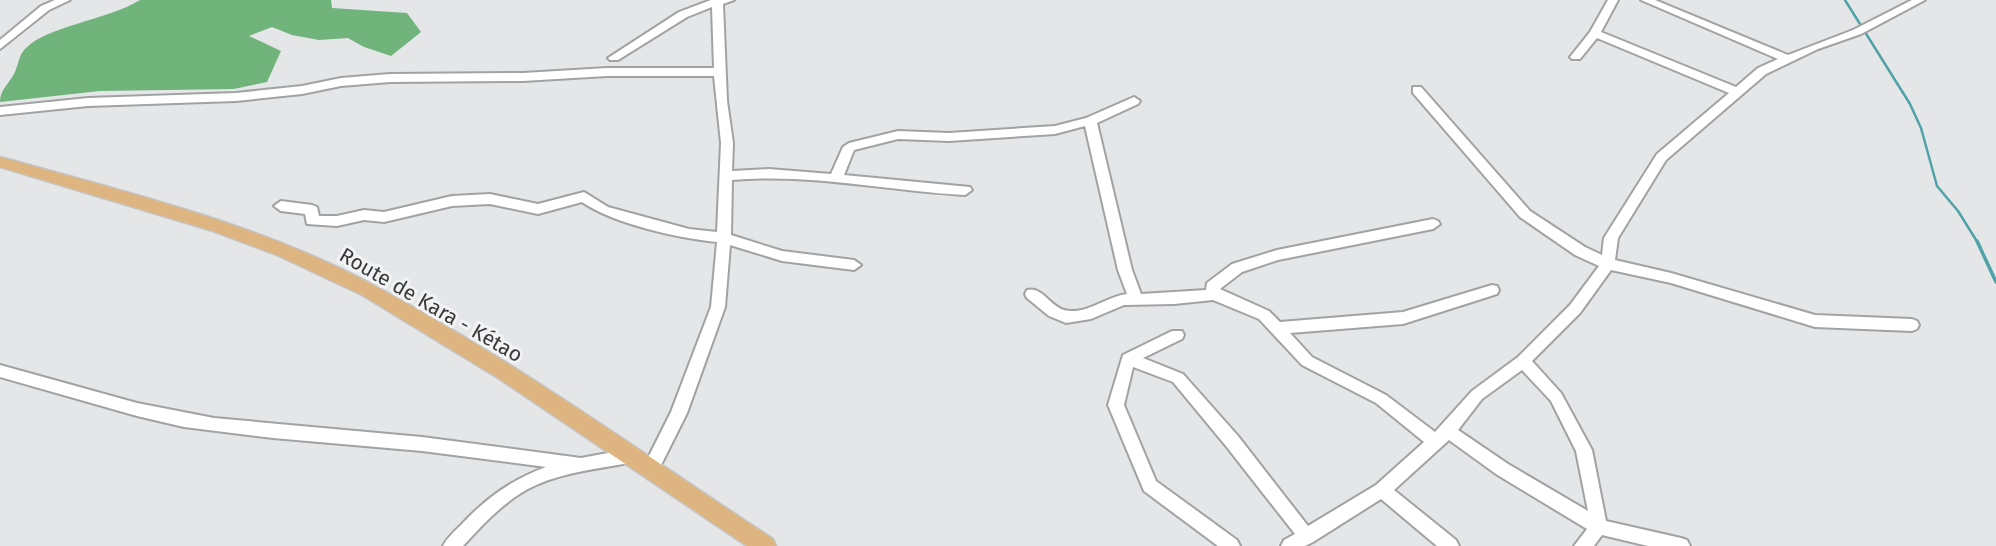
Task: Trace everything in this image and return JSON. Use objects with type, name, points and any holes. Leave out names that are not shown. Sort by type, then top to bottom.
[{"type":"main road","name":"Route de Kara - Kétao","points":[[0,162],[219,227],[320,266],[368,290],[494,366],[765,546]]},
{"type":"street","points":[[0,46],[44,8],[65,0]]},
{"type":"street","points":[[1576,57],[1595,33],[1614,0]]},
{"type":"street","points":[[1646,0],[1788,59]]},
{"type":"street","points":[[1290,546],[1382,489],[1442,436],[1477,396],[1523,361],[1575,309],[1608,264],[1611,238],[1661,157],[1762,71],[1857,32],[1920,0]]},
{"type":"street","points":[[614,58],[671,19],[702,5],[723,1],[720,72],[727,143],[718,307],[679,413],[650,470]]},
{"type":"street","points":[[1595,33],[1737,92]]},
{"type":"street","points":[[0,111],[97,102],[236,97],[390,78],[720,72]]},
{"type":"street","points":[[1417,90],[1525,214],[1580,251],[1608,264],[1671,278],[1815,321],[1912,325]]},
{"type":"street","points":[[836,178],[849,147],[881,137],[949,137],[1055,130],[1090,121],[1134,101]]},
{"type":"street","points":[[1090,121],[1125,270],[1136,299]]},
{"type":"street","points":[[726,177],[757,174],[836,178],[903,187],[965,190]]},
{"type":"street","points":[[281,206],[312,210],[312,221],[337,221],[364,215],[384,217],[452,201],[490,199],[538,209],[584,197],[603,210],[689,234],[723,238],[782,256],[854,265]]},
{"type":"street","points":[[1214,294],[1212,287],[1237,268],[1331,243],[1433,224]]},
{"type":"street","points":[[1277,328],[1403,318],[1492,290]]},
{"type":"street","points":[[1032,294],[1054,312],[1066,317],[1079,316],[1123,300],[1174,299],[1214,294],[1264,315],[1307,361],[1381,399],[1599,527],[1681,546]]},
{"type":"street","points":[[1177,335],[1129,359],[1116,405],[1150,486],[1231,546]]},
{"type":"street","points":[[1129,359],[1178,379],[1232,441],[1307,537]]},
{"type":"street","points":[[1523,361],[1556,397],[1584,450],[1599,527]]},
{"type":"street","points":[[0,372],[36,380],[114,406],[184,420],[292,434],[424,445],[580,465]]},
{"type":"street","points":[[452,546],[480,517],[520,485],[580,465],[629,456]]},
{"type":"street","points":[[1382,489],[1450,546]]},
{"type":"street","points":[[1583,546],[1599,527]]},
{"type":"green space","points":[[140,0],[331,0],[332,8],[407,13],[421,32],[391,56],[364,47],[348,38],[319,40],[292,35],[272,27],[249,36],[281,51],[267,82],[234,89],[100,91],[0,102],[1,94],[14,74],[21,54],[35,41],[47,34],[111,13]]},
{"type":"waterway","points":[[1845,0],[1910,104],[1921,128],[1937,186],[1958,211],[1978,243]]},
{"type":"waterway","points":[[1978,243],[1996,282]]}]
